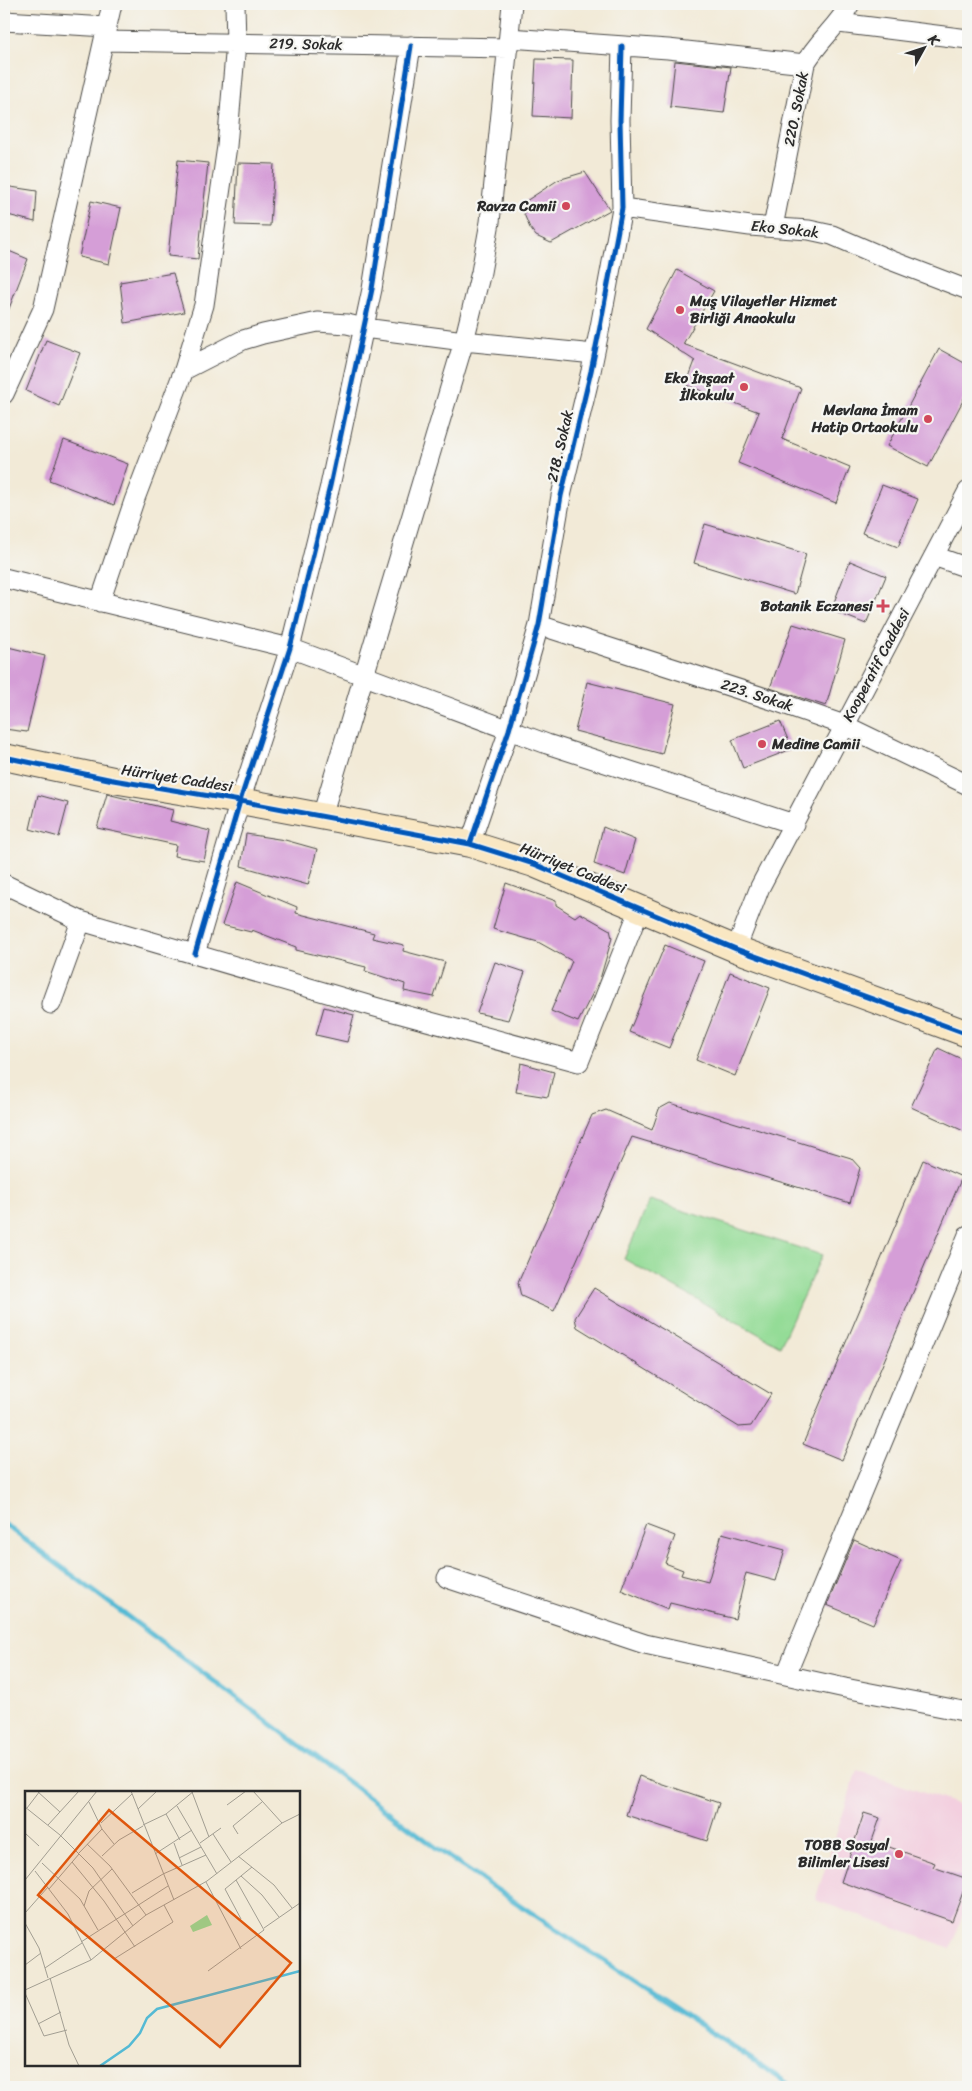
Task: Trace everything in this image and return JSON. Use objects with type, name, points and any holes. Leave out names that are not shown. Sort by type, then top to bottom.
[{"type":"street","points":[[4,394],[43,309],[112,4]]},
{"type":"street","points":[[100,602],[134,501],[184,370],[204,305],[227,146],[236,43],[235,4]]},
{"type":"street","points":[[322,816],[366,676],[464,341],[481,272],[490,222],[512,4]]},
{"type":"street","name":"220. Sokak","points":[[773,228],[804,64],[839,23],[850,4]]},
{"type":"street","name":"219. Sokak","points":[[4,21],[105,34],[236,43],[411,46],[509,43],[622,46],[804,64]]},
{"type":"street","points":[[839,23],[968,39]]},
{"type":"street","points":[[195,954],[240,801],[290,648],[330,486],[364,328],[411,46]]},
{"type":"street","name":"218. Sokak","points":[[470,844],[509,730],[539,625],[561,496],[594,354],[622,208],[620,120],[622,46]]},
{"type":"street","name":"Eko Sokak","points":[[622,208],[750,226],[809,230],[832,235],[968,290]]},
{"type":"street","points":[[184,370],[243,340],[318,322],[347,324],[364,328],[464,341],[594,354]]},
{"type":"street","name":"Kooperatif Caddesi","points":[[736,949],[760,887],[968,491]]},
{"type":"street","points":[[934,556],[968,568]]},
{"type":"street","points":[[4,578],[290,648],[547,744],[794,824]]},
{"type":"street","name":"223. Sokak","points":[[539,625],[844,725],[968,784]]},
{"type":"street","name":"Hürriyet Caddesi","points":[[4,757],[113,780],[240,801],[470,844],[534,864],[736,949],[968,1034]]},
{"type":"street","points":[[4,884],[81,921],[375,1007],[579,1062],[640,908]]},
{"type":"street","points":[[51,1004],[81,921]]},
{"type":"street","points":[[786,1675],[968,1235]]},
{"type":"street","points":[[448,1578],[644,1644],[968,1712]]},
{"type":"shaded area","name":"TOBB Sosyal Bilimler Lisesi","points":[[857,1770],[968,1808],[968,1899],[951,1948],[815,1900]]},
{"type":"green space","points":[[650,1200],[822,1255],[780,1346],[624,1259]]},
{"type":"building","points":[[536,59],[573,60],[571,118],[533,116]]},
{"type":"building","points":[[675,61],[731,67],[724,113],[670,107]]},
{"type":"building","points":[[178,160],[208,163],[198,259],[168,256]]},
{"type":"building","points":[[238,163],[274,164],[270,226],[235,225]]},
{"type":"building","name":"Ravza Camii","points":[[585,172],[610,210],[551,243],[536,236],[524,214],[526,201],[558,180]]},
{"type":"building","points":[[4,186],[37,191],[35,222],[4,214]]},
{"type":"building","points":[[91,201],[121,208],[109,264],[79,257]]},
{"type":"building","points":[[4,249],[28,259],[5,319],[4,319]]},
{"type":"building","points":[[677,270],[714,291],[683,344],[801,388],[782,439],[850,467],[836,503],[738,463],[759,412],[686,385],[695,361],[646,329]]},
{"type":"building","points":[[173,273],[184,312],[125,323],[120,282]]},
{"type":"building","points":[[46,340],[80,353],[59,406],[26,391]]},
{"type":"building","name":"Mevlana İmam Hatip Ortaokulu","points":[[939,349],[968,365],[968,391],[928,467],[887,446]]},
{"type":"building","points":[[64,440],[128,464],[114,505],[49,480]]},
{"type":"building","points":[[882,485],[918,499],[898,547],[862,533]]},
{"type":"building","points":[[705,524],[806,554],[795,594],[694,563]]},
{"type":"building","points":[[850,561],[886,576],[866,624],[831,610]]},
{"type":"building","points":[[793,624],[845,640],[826,706],[770,688]]},
{"type":"building","points":[[4,646],[45,656],[27,732],[4,729]]},
{"type":"building","points":[[587,682],[675,704],[662,754],[575,731]]},
{"type":"building","name":"Medine Camii","points":[[780,721],[792,749],[743,768],[732,740]]},
{"type":"building","points":[[107,794],[173,810],[170,821],[210,831],[204,861],[174,856],[176,845],[97,828]]},
{"type":"building","points":[[38,795],[68,803],[59,837],[30,829]]},
{"type":"building","points":[[603,827],[635,840],[625,875],[594,864]]},
{"type":"building","points":[[246,834],[285,840],[317,849],[308,885],[241,866]]},
{"type":"building","points":[[237,882],[297,907],[296,913],[374,933],[372,938],[404,945],[403,951],[445,962],[434,997],[404,991],[405,984],[365,971],[366,967],[296,950],[296,947],[252,930],[251,932],[222,925]]},
{"type":"building","points":[[506,883],[556,901],[556,905],[575,917],[580,913],[610,930],[612,938],[600,979],[578,1022],[551,1011],[572,961],[538,942],[493,929]]},
{"type":"building","points":[[665,945],[704,961],[669,1048],[629,1032]]},
{"type":"building","points":[[495,962],[525,972],[508,1020],[477,1013]]},
{"type":"building","points":[[730,972],[770,988],[735,1076],[696,1060]]},
{"type":"building","points":[[324,1007],[354,1015],[347,1042],[316,1035]]},
{"type":"building","points":[[938,1048],[968,1062],[968,1133],[911,1107]]},
{"type":"building","points":[[521,1063],[554,1072],[548,1097],[516,1092]]},
{"type":"building","points":[[670,1103],[851,1158],[860,1168],[850,1203],[632,1137],[554,1311],[521,1296],[518,1283],[592,1115],[606,1110],[652,1130],[659,1109]]},
{"type":"building","points":[[923,1160],[962,1177],[842,1460],[803,1444]]},
{"type":"building","points":[[594,1288],[771,1394],[751,1426],[739,1427],[577,1327],[575,1318]]},
{"type":"building","points":[[646,1525],[675,1536],[665,1563],[683,1570],[681,1575],[708,1582],[722,1533],[785,1550],[776,1581],[746,1573],[735,1619],[670,1603],[668,1609],[621,1590]]},
{"type":"building","points":[[854,1540],[901,1561],[873,1624],[827,1605]]},
{"type":"building","points":[[639,1776],[719,1803],[707,1841],[626,1815]]},
{"type":"building","points":[[864,1813],[880,1818],[872,1841],[935,1863],[933,1867],[968,1879],[952,1921],[841,1882]]},
{"type":"waterway","points":[[4,1524],[454,1861],[793,2087]]},
{"type":"cycle path","points":[[195,954],[240,801],[290,648],[330,486],[372,289],[411,46]]},
{"type":"cycle path","points":[[470,844],[509,730],[539,625],[561,496],[600,327],[622,208],[620,120],[622,46]]},
{"type":"cycle path","points":[[4,757],[113,780],[240,801],[470,844],[534,864],[736,949],[968,1034]]},
{"type":"place","name":"Ravza Camii","points":[[566,206]]},
{"type":"place","name":"Muş Vilayetler Hizmet Birliği Anaokulu","points":[[680,310]]},
{"type":"place","name":"Eko İnşaat İlkokulu","points":[[744,387]]},
{"type":"place","name":"Mevlana İmam Hatip Ortaokulu","points":[[928,419]]},
{"type":"place","name":"Botanik Eczanesi","points":[[883,606]]},
{"type":"place","name":"Medine Camii","points":[[762,744]]},
{"type":"place","name":"TOBB Sosyal Bilimler Lisesi","points":[[899,1854]]}]
